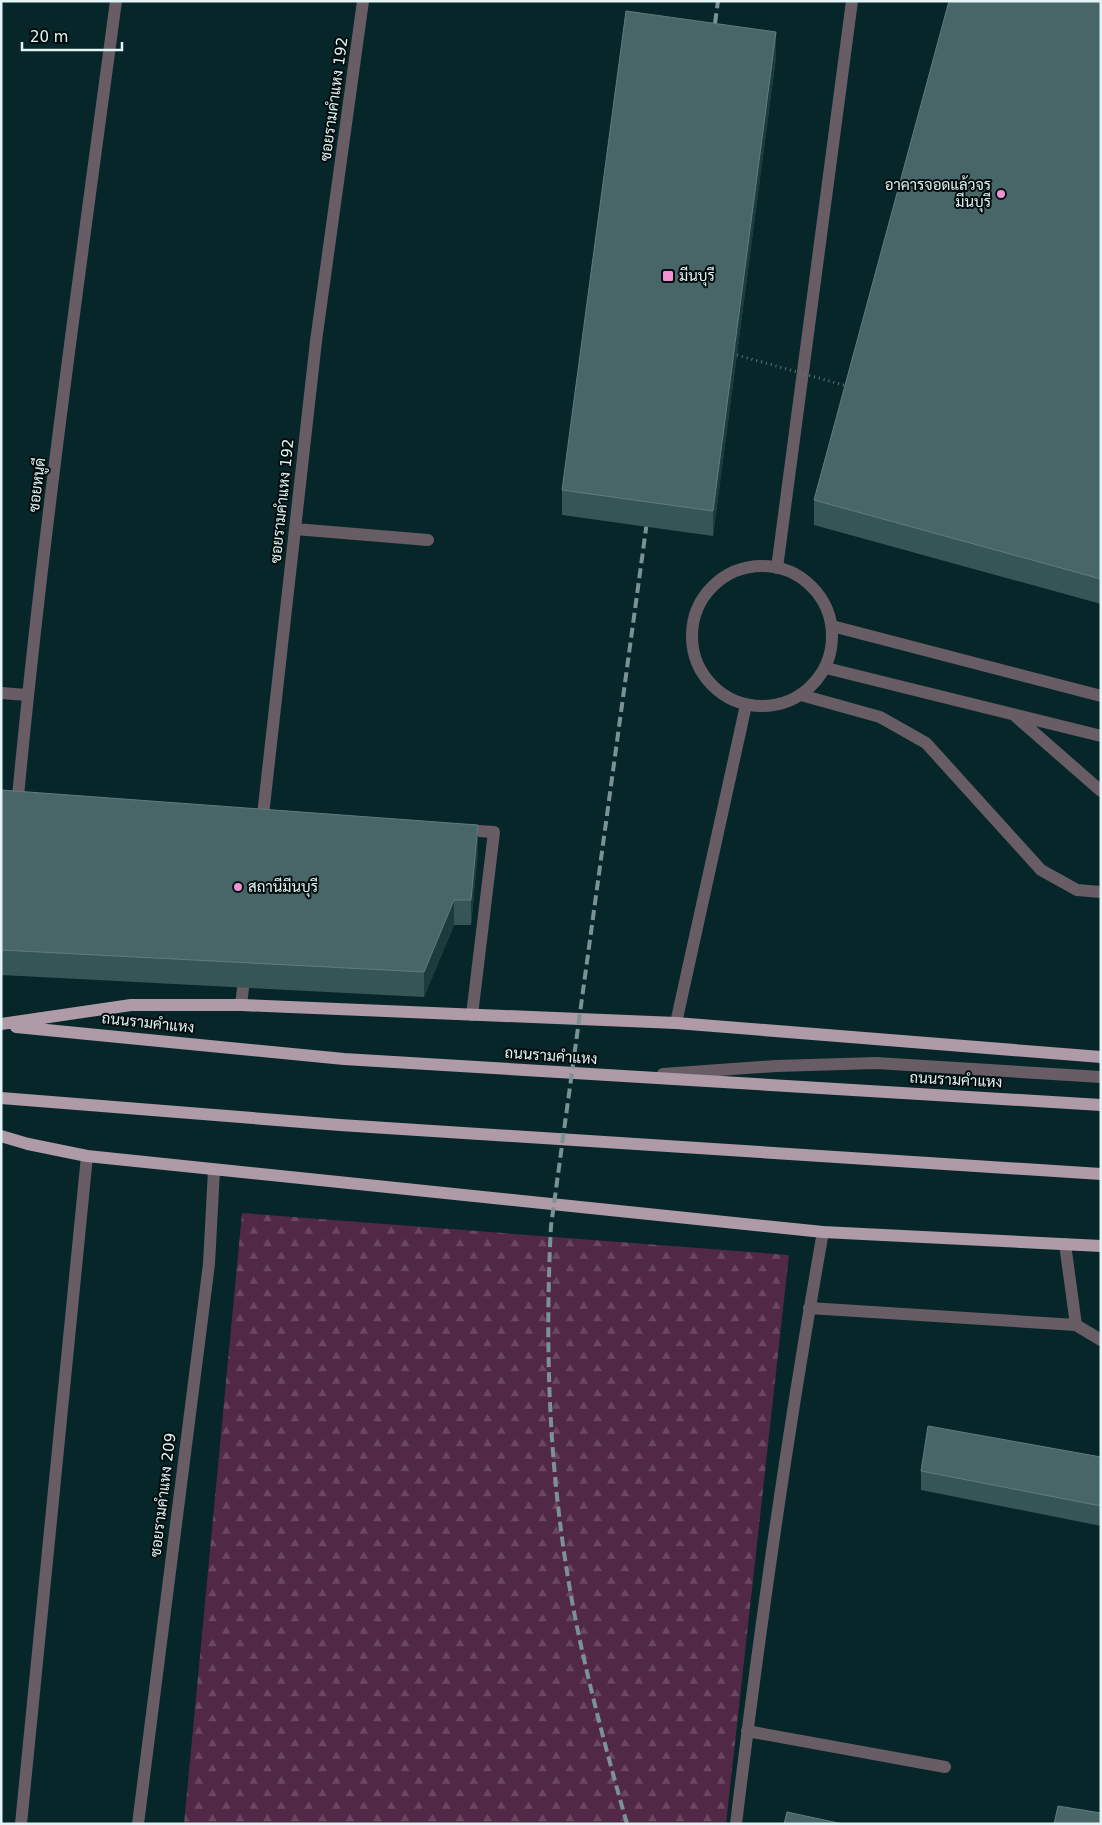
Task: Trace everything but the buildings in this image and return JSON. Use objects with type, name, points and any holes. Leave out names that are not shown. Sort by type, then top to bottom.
[{"type":"main road","points":[[1,1025],[131,1005],[241,1005],[676,1023],[1101,1057]]},
{"type":"main road","name":"ถนนรามคำแหง","points":[[1,1025],[344,1059],[1101,1106]]},
{"type":"main road","points":[[1,1098],[340,1125],[1101,1174]]},
{"type":"main road","points":[[1,1136],[28,1144],[87,1156],[823,1232],[1101,1246]]},
{"type":"street","name":"ซอยหนูดี","points":[[16,816],[23,797],[27,695],[77,289],[116,1]]},
{"type":"street","name":"ซอยรามคำแหง 192","points":[[260,838],[316,341],[363,1]]},
{"type":"street","points":[[777,568],[852,1]]},
{"type":"street","points":[[295,529],[428,540]]},
{"type":"street","points":[[749,567],[777,568],[793,573],[812,586],[825,604],[832,626],[833,648],[826,668],[809,690],[788,703],[764,708],[746,705],[718,692],[702,674],[693,651],[692,629],[697,607],[710,588],[727,574],[749,567]]},
{"type":"street","points":[[832,626],[1101,696]]},
{"type":"street","points":[[826,668],[1101,736]]},
{"type":"street","points":[[1,693],[27,695]]},
{"type":"street","points":[[801,695],[880,717],[926,743],[1041,870],[1077,890],[1101,892]]},
{"type":"street","points":[[676,1023],[746,705]]},
{"type":"street","points":[[1013,714],[1101,791]]},
{"type":"street","points":[[1,796],[23,797]]},
{"type":"street","points":[[446,829],[494,832],[472,1015]]},
{"type":"street","points":[[241,1005],[247,956]]},
{"type":"street","points":[[631,1077],[776,1066],[876,1063],[1101,1076]]},
{"type":"street","points":[[21,1824],[87,1156]]},
{"type":"street","name":"ซอยรามคำแหง 209","points":[[138,1824],[209,1264],[214,1170]]},
{"type":"street","points":[[736,1824],[747,1731],[809,1308],[823,1232]]},
{"type":"street","points":[[1066,1244],[1076,1325]]},
{"type":"street","points":[[809,1308],[1076,1325],[1101,1340]]},
{"type":"street","points":[[747,1731],[944,1767]]},
{"type":"path","points":[[737,355],[850,387]]},
{"type":"green space","points":[[242,1213],[789,1255],[726,1824],[184,1824]]},
{"type":"railway","points":[[713,38],[718,1]]},
{"type":"railway","points":[[627,1824],[581,1647],[567,1573],[560,1524],[551,1425],[548,1326],[551,1226],[648,514]]},
{"type":"place","name":"อาคารจอดแล้วจร มีนบุรี","points":[[1001,194]]},
{"type":"place","name":"มีนบุรี","points":[[668,276]]},
{"type":"place","name":"สถานีมีนบุรี","points":[[238,887]]}]
